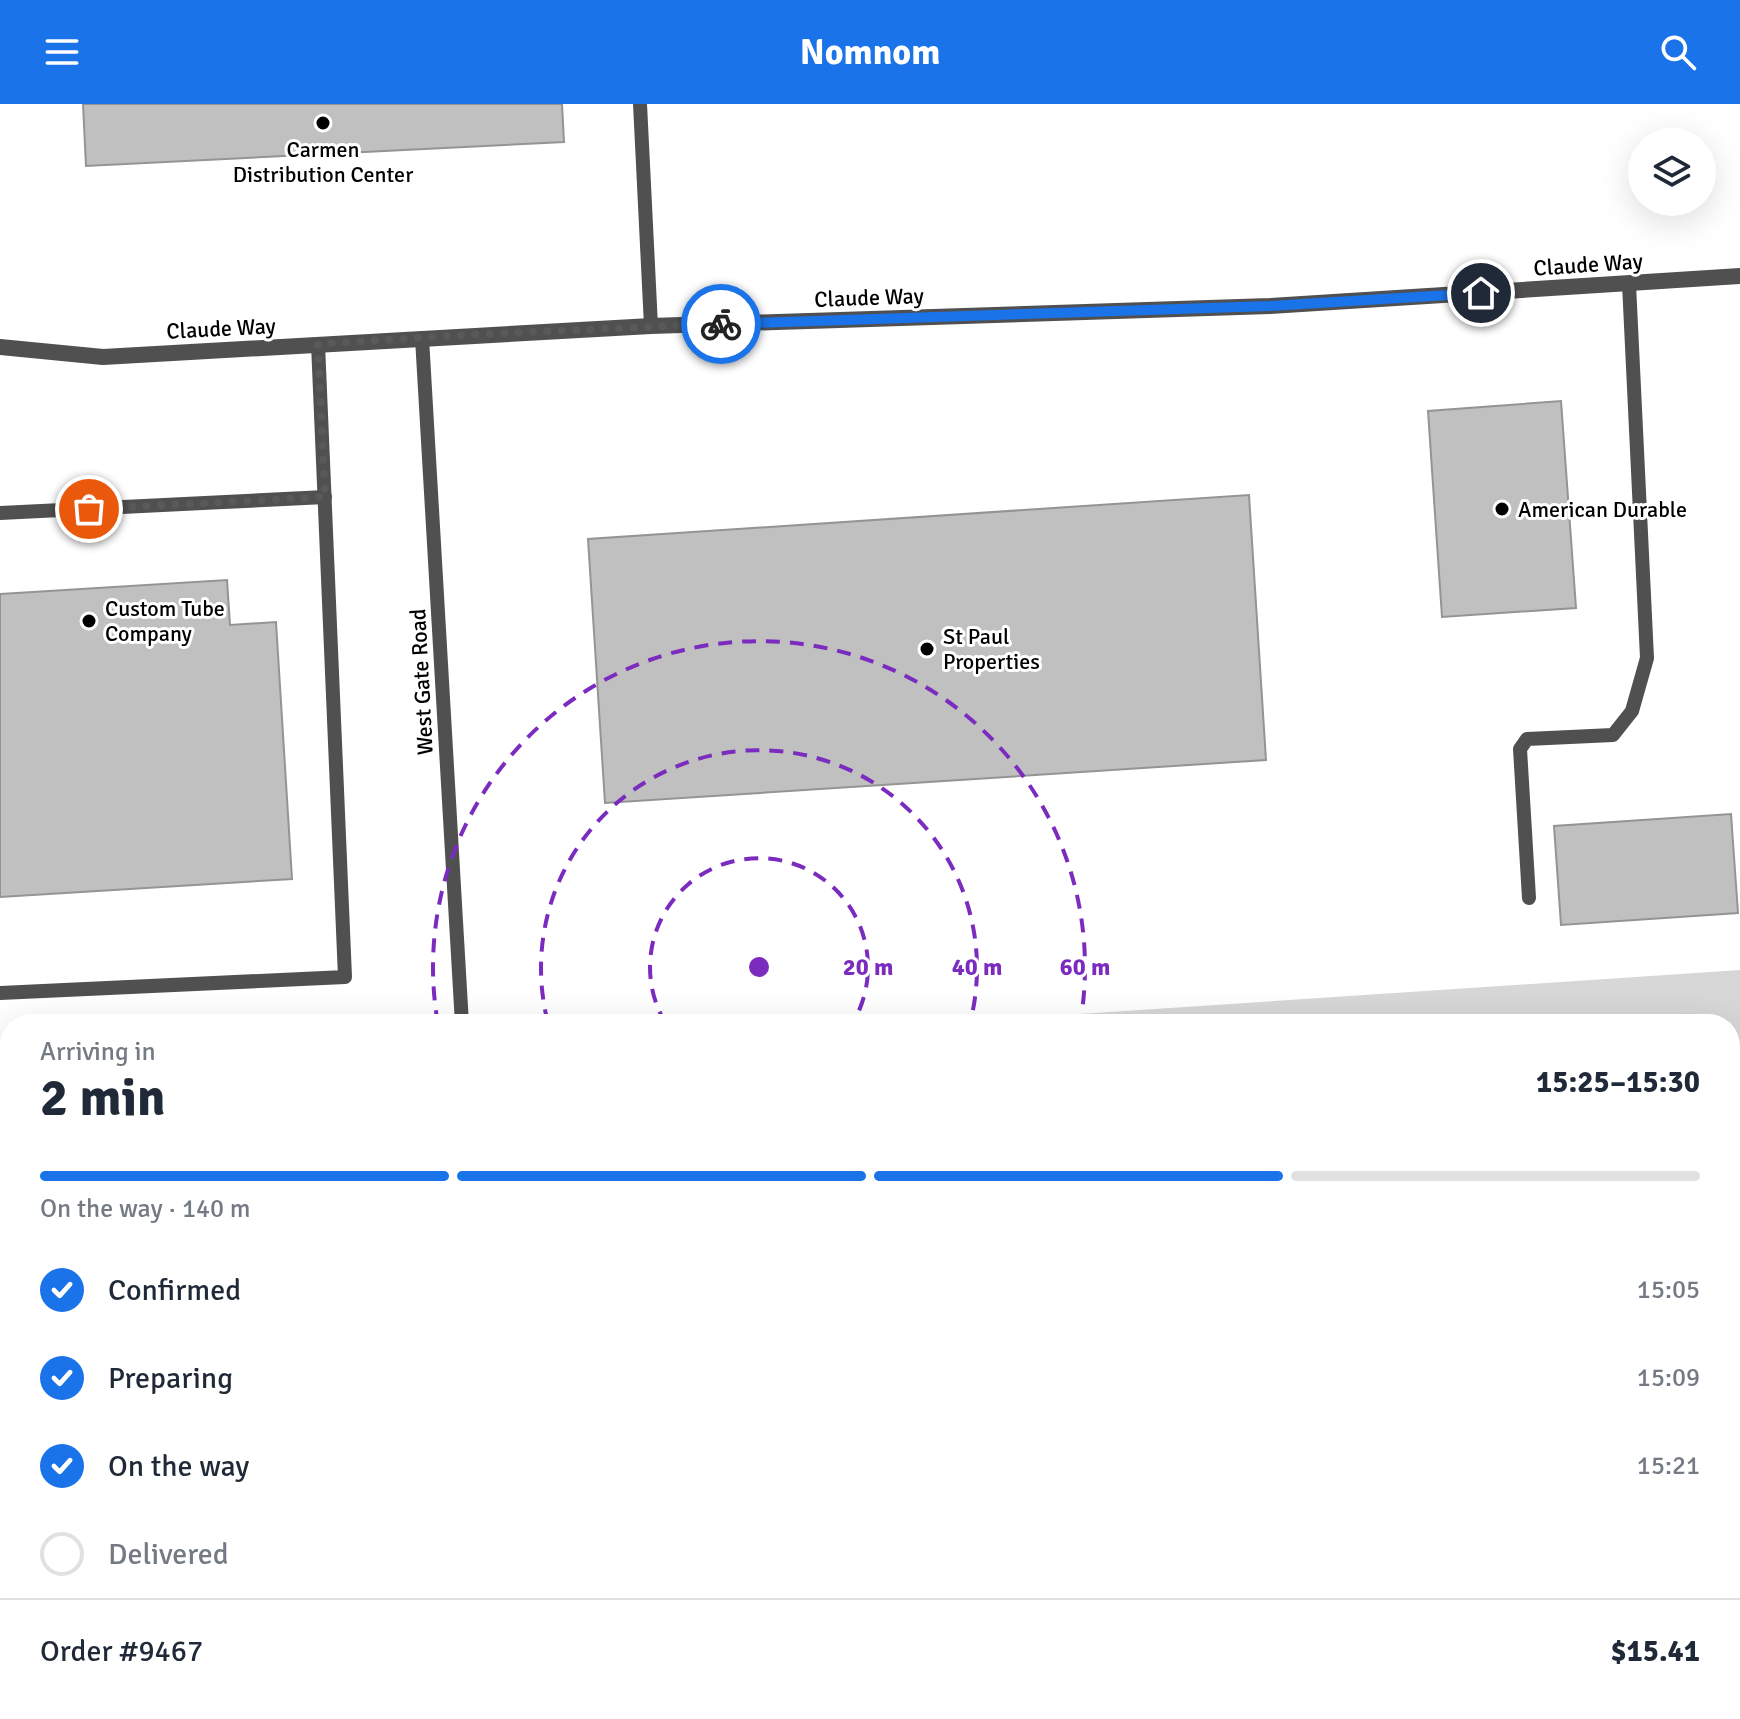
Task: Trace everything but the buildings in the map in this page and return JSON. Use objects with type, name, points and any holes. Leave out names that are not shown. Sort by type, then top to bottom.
[{"type":"street","name":"Claude Way","points":[[0,347],[103,357],[651,326],[1270,306],[1740,276]]},
{"type":"lane","points":[[640,104],[651,326]]},
{"type":"lane","points":[[1529,898],[1520,749],[1527,739],[1613,735],[1632,711],[1647,658],[1629,284]]},
{"type":"lane","name":"West Gate Road","points":[[422,338],[461,1014]]},
{"type":"lane","points":[[0,993],[345,977],[318,344]]},
{"type":"lane","points":[[0,513],[325,497]]},
{"type":"shaded area","points":[[1740,970],[1740,1014],[1079,1014]]},
{"type":"way so far","points":[[89,509],[325,497],[318,344],[721,324]]},
{"type":"place","name":"Carmen Distribution Center","points":[[323,123]]},
{"type":"place","name":"American Durable","points":[[1502,509]]},
{"type":"place","name":"Custom Tube Company","points":[[89,621]]},
{"type":"place","name":"St Paul Properties","points":[[927,649]]},
{"type":"route","points":[[721,324],[1270,306],[1481,293]]}]
